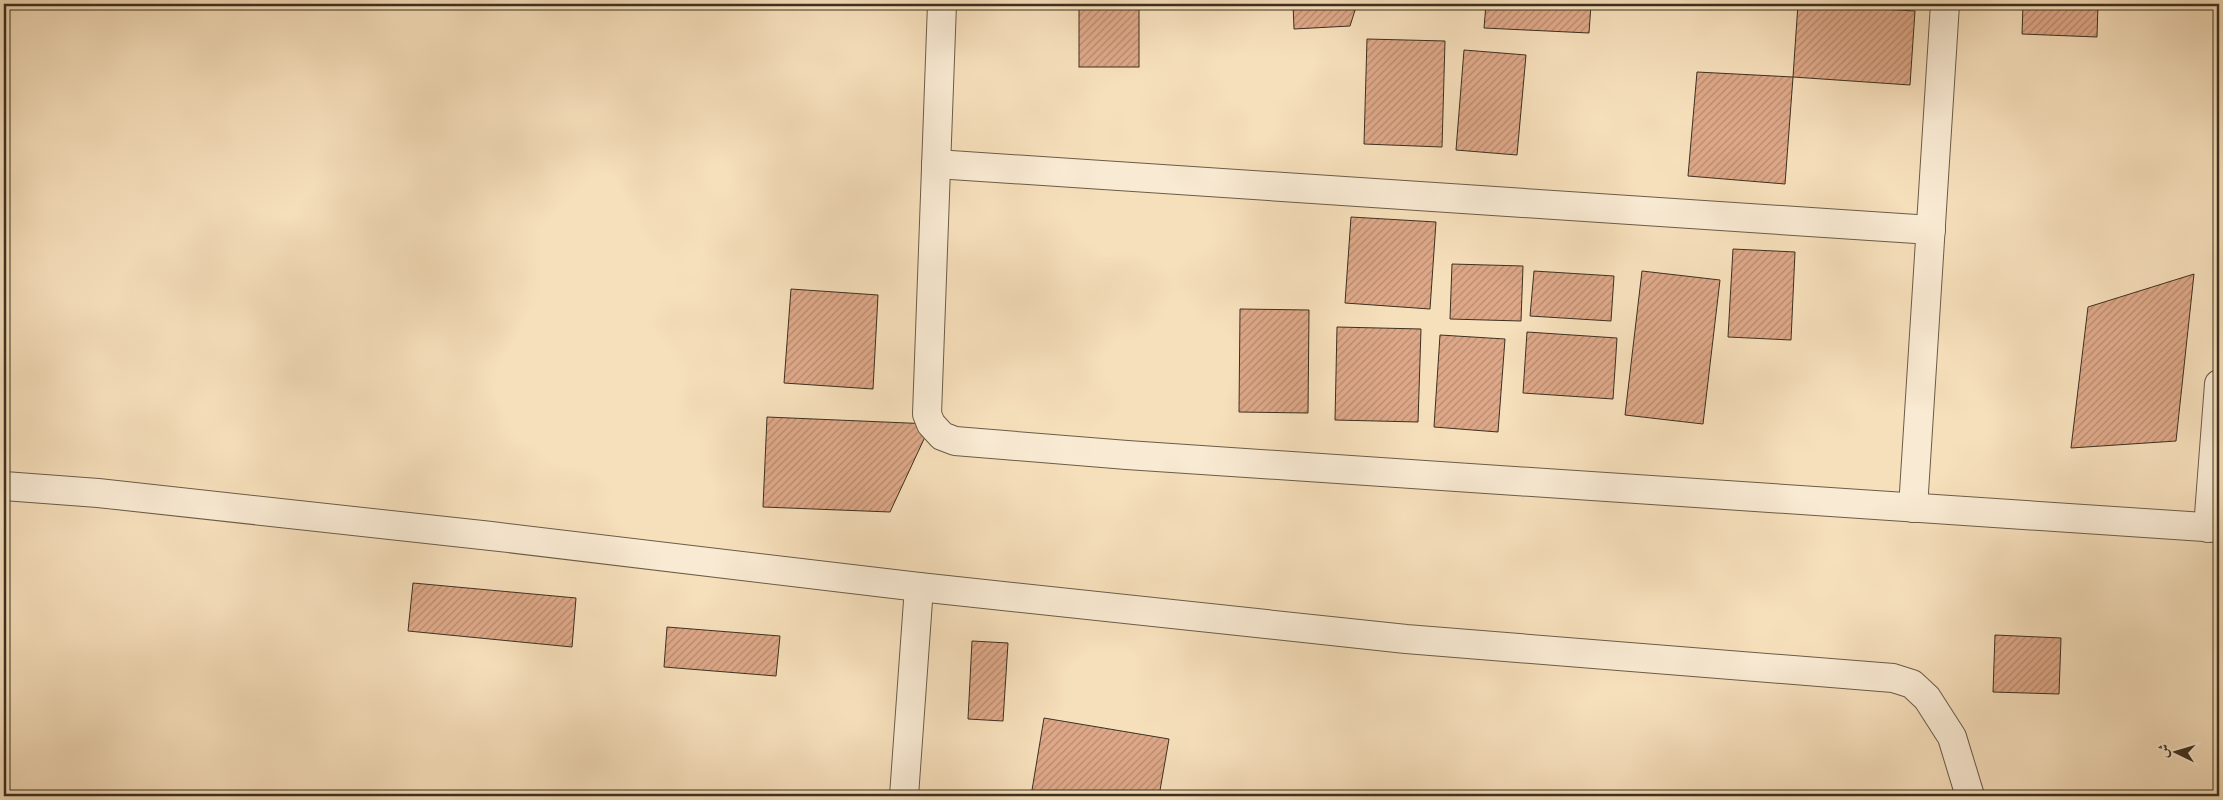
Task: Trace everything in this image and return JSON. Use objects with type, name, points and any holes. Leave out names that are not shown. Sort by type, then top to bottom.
[{"type":"street","points":[[1913,508],[1945,4]]},
{"type":"street","points":[[937,5],[936,164],[927,414],[931,424],[942,436],[948,438],[970,443],[1127,455],[2214,528],[2219,384]]},
{"type":"street","points":[[936,164],[1931,230]]},
{"type":"street","points":[[4,486],[98,493],[481,534],[919,587],[1406,640],[1893,678],[1912,684],[1927,698],[1952,737],[1970,796]]},
{"type":"street","points":[[904,796],[919,587]]},
{"type":"building","points":[[1079,4],[1139,4],[1139,67],[1079,67]]},
{"type":"building","points":[[1293,4],[1357,4],[1350,26],[1294,29]]},
{"type":"building","points":[[1486,4],[1591,4],[1589,33],[1484,28]]},
{"type":"building","points":[[1798,4],[1915,11],[1910,85],[1793,77]]},
{"type":"building","points":[[2023,4],[2098,4],[2097,37],[2022,34]]},
{"type":"building","points":[[1367,39],[1445,41],[1442,147],[1364,144]]},
{"type":"building","points":[[1464,50],[1526,55],[1517,155],[1456,150]]},
{"type":"building","points":[[1697,72],[1793,77],[1785,184],[1688,176]]},
{"type":"building","points":[[1351,217],[1436,222],[1430,309],[1345,303]]},
{"type":"building","points":[[1733,249],[1795,252],[1791,340],[1728,337]]},
{"type":"building","points":[[1452,264],[1523,266],[1521,321],[1450,319]]},
{"type":"building","points":[[1534,271],[1614,276],[1611,321],[1530,316]]},
{"type":"building","points":[[1642,271],[1720,280],[1703,424],[1625,415]]},
{"type":"building","points":[[2194,274],[2176,441],[2071,448],[2088,307]]},
{"type":"building","points":[[791,289],[878,295],[873,389],[784,383]]},
{"type":"building","points":[[1240,309],[1309,310],[1308,413],[1239,412]]},
{"type":"building","points":[[1337,327],[1421,329],[1418,422],[1335,420]]},
{"type":"building","points":[[1527,332],[1617,338],[1613,399],[1523,393]]},
{"type":"building","points":[[1440,335],[1505,339],[1498,432],[1434,427]]},
{"type":"building","points":[[767,417],[931,424],[890,512],[763,507]]},
{"type":"building","points":[[413,583],[576,598],[572,647],[408,631]]},
{"type":"building","points":[[667,627],[780,636],[776,676],[664,667]]},
{"type":"building","points":[[1995,635],[2061,638],[2059,694],[1993,692]]},
{"type":"building","points":[[972,641],[1008,643],[1003,721],[968,719]]},
{"type":"building","points":[[1044,718],[1169,739],[1159,796],[1031,796]]}]
